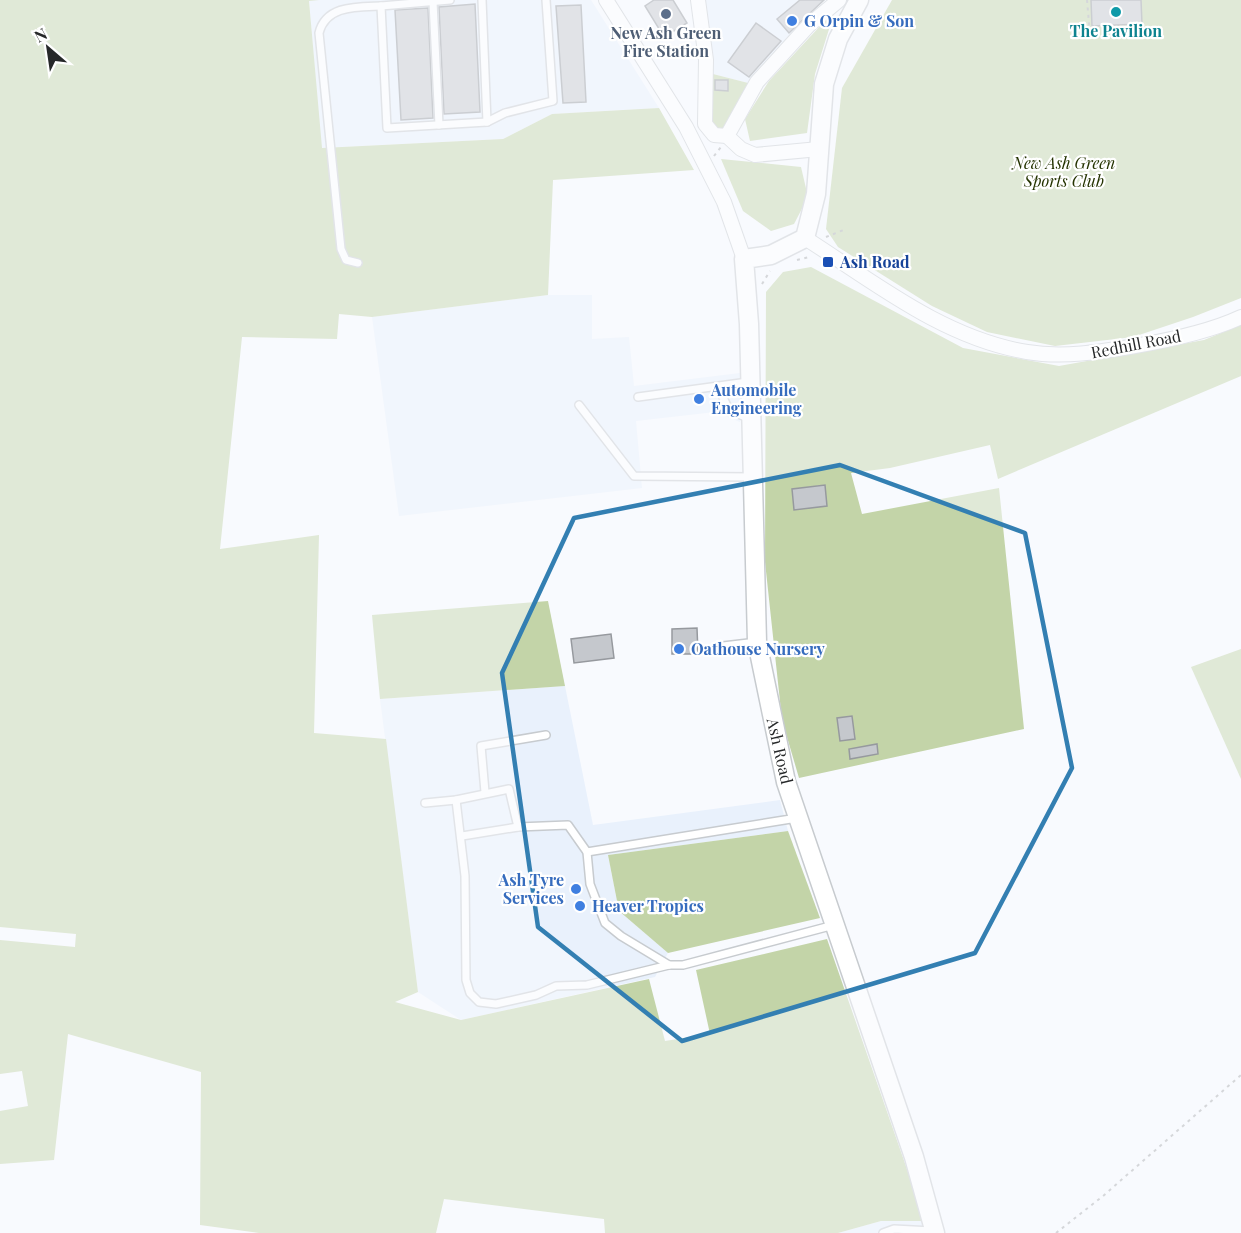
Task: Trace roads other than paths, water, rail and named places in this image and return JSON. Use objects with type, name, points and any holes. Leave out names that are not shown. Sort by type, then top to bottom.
[{"type":"street","points":[[606,0],[686,127],[724,202],[744,259],[810,246],[824,84],[838,39],[859,0]]},
{"type":"street","points":[[698,0],[706,60],[705,124],[714,135],[724,136],[741,149],[754,155],[819,149]]},
{"type":"street","points":[[724,136],[757,82],[809,25],[839,0]]},
{"type":"street","name":"Redhill Road","points":[[810,246],[933,321],[977,338],[1027,352],[1086,354],[1159,342],[1241,317]]},
{"type":"street","name":"Ash Road","points":[[744,259],[751,382],[750,419],[757,642],[786,783],[914,1157],[934,1232]]},
{"type":"lane","points":[[358,263],[346,260],[341,249],[320,33],[324,19],[335,12],[450,0]]},
{"type":"lane","points":[[483,0],[487,122]]},
{"type":"lane","points":[[381,6],[387,128],[487,122],[505,113],[553,101],[546,0]]},
{"type":"lane","points":[[433,2],[439,125]]},
{"type":"lane","points":[[638,397],[751,382]]},
{"type":"lane","points":[[718,387],[729,410],[750,419]]},
{"type":"lane","points":[[579,405],[634,476],[752,477]]},
{"type":"lane","points":[[723,646],[757,642]]},
{"type":"lane","points":[[485,792],[481,746],[546,735]]},
{"type":"lane","points":[[425,803],[456,800],[485,792],[509,789],[518,827]]},
{"type":"lane","points":[[456,800],[462,836],[466,980],[470,993],[479,1002],[496,1005],[536,995],[556,986],[596,984],[669,965],[683,965],[834,925]]},
{"type":"lane","points":[[587,852],[797,818]]},
{"type":"lane","points":[[462,836],[518,827],[568,825],[587,852],[590,884],[605,923],[669,965]]},
{"type":"lane","points":[[883,1233],[894,1229],[934,1232]]},
{"type":"place","name":"The Pavilion","points":[[1116,12]]},
{"type":"place","name":"New Ash Green Fire Station","points":[[666,14]]},
{"type":"place","name":"G Orpin & Son","points":[[792,21]]},
{"type":"place","name":"Ash Road","points":[[828,262]]},
{"type":"place","name":"Automobile Engineering","points":[[699,399]]},
{"type":"place","name":"Oathouse Nursery","points":[[679,649]]},
{"type":"place","name":"Ash Tyre Services","points":[[576,889]]},
{"type":"place","name":"Heaver Tropics","points":[[580,906]]},
{"type":"park label","name":"New Ash Green Sports Club","points":[[1064,172]]}]
